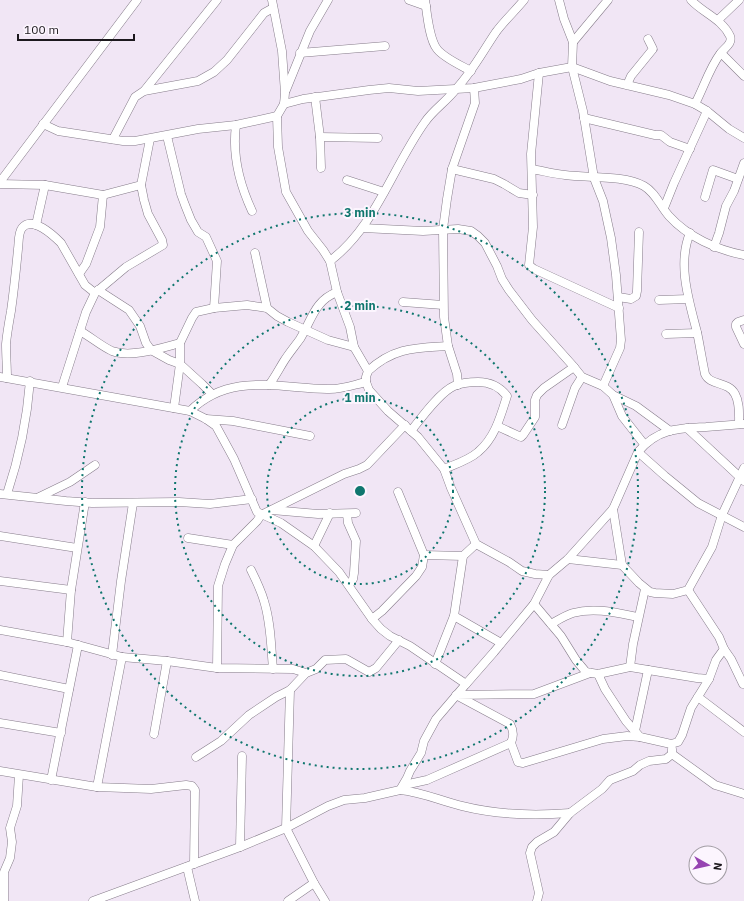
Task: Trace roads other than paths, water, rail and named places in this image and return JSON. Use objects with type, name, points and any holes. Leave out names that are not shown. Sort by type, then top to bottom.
[{"type":"street","points":[[0,183],[137,0]]},
{"type":"street","points":[[113,139],[135,97],[144,91],[217,0]]},
{"type":"street","points":[[285,93],[310,30],[328,0]]},
{"type":"street","points":[[409,0],[425,3],[432,37],[436,48],[444,55],[471,71]]},
{"type":"street","points":[[330,261],[340,254],[363,228],[425,121],[456,90],[471,71],[497,31],[524,0]]},
{"type":"street","points":[[559,0],[564,19],[573,42],[572,67],[584,118],[594,178],[603,201],[611,238],[618,297],[621,340],[620,348],[603,386]]},
{"type":"street","points":[[573,42],[608,0]]},
{"type":"street","points":[[691,0],[701,9],[718,20],[730,39],[729,44],[712,66],[695,104]]},
{"type":"street","points":[[718,20],[739,0]]},
{"type":"street","points":[[144,91],[198,80],[214,72],[227,60],[272,4]]},
{"type":"street","points":[[272,4],[282,51],[285,93],[284,104],[277,116],[278,147],[286,192],[308,231],[330,261],[337,292],[350,327],[354,347],[368,371]]},
{"type":"street","points":[[628,86],[631,76],[653,49],[648,38]]},
{"type":"street","points":[[300,53],[386,46]]},
{"type":"street","points":[[721,53],[744,76]]},
{"type":"street","points":[[284,104],[303,99],[353,91],[389,88],[418,91],[474,88],[572,67],[610,81],[669,95],[695,104],[744,138]]},
{"type":"street","points":[[539,73],[531,154],[533,195],[529,265],[534,269],[619,308]]},
{"type":"street","points":[[458,385],[457,374],[448,346],[443,305],[443,229],[452,169],[475,103],[474,88]]},
{"type":"street","points":[[315,98],[320,137],[321,168]]},
{"type":"street","points":[[664,208],[707,111]]},
{"type":"street","points":[[43,124],[58,131],[135,141],[198,129],[236,125],[277,116]]},
{"type":"street","points":[[584,118],[661,136],[670,142],[690,149]]},
{"type":"street","points":[[236,125],[234,141],[237,172],[252,211]]},
{"type":"street","points":[[167,136],[185,205],[198,232],[206,237],[217,261],[214,308]]},
{"type":"street","points":[[320,137],[378,138]]},
{"type":"street","points":[[62,387],[86,312],[97,292],[130,264],[162,245],[162,240],[148,214],[141,185],[150,139]]},
{"type":"street","points":[[714,247],[726,206],[734,191],[744,163]]},
{"type":"street","points":[[452,169],[494,179],[519,193],[533,195]]},
{"type":"street","points":[[532,169],[565,175],[620,179],[642,185],[655,195],[679,225],[690,233],[714,247],[744,253]]},
{"type":"street","points":[[705,197],[713,170],[738,179]]},
{"type":"street","points":[[346,180],[384,192]]},
{"type":"street","points":[[0,183],[45,185],[103,195],[141,185]]},
{"type":"street","points":[[36,225],[45,185]]},
{"type":"street","points":[[79,274],[86,264],[100,227],[103,195]]},
{"type":"street","points":[[212,394],[180,364],[151,350],[146,343],[140,326],[129,310],[85,285],[61,243],[50,232],[32,224],[23,227],[20,235],[3,377],[190,411],[206,419],[216,426],[225,441],[257,512],[281,523],[314,546],[340,572],[372,619],[381,629],[410,646],[466,684]]},
{"type":"street","points":[[363,228],[423,231],[458,229],[471,231],[485,243],[509,290],[532,320],[582,377],[603,386],[612,395],[622,416],[644,444]]},
{"type":"street","points":[[618,297],[631,298],[636,296],[638,232]]},
{"type":"street","points":[[402,787],[421,753],[424,742],[436,719],[534,604],[549,575],[568,559],[613,509],[638,452],[644,444],[652,438],[670,431],[688,428],[742,424],[736,395],[731,389],[706,378],[697,333],[688,299],[684,261],[687,239],[690,233]]},
{"type":"street","points":[[255,253],[267,308]]},
{"type":"street","points":[[269,385],[283,362],[301,338],[310,318],[320,304],[332,294],[337,292]]},
{"type":"street","points":[[659,300],[688,299]]},
{"type":"street","points":[[403,302],[443,305]]},
{"type":"street","points":[[174,408],[180,364],[180,343],[196,312],[247,304],[267,308],[282,319],[328,340],[354,347]]},
{"type":"street","points":[[744,320],[738,322],[736,327],[744,344]]},
{"type":"street","points":[[80,331],[104,347],[118,353],[136,353],[180,343]]},
{"type":"street","points":[[666,334],[697,333]]},
{"type":"street","points":[[448,346],[405,349],[396,352],[368,371],[366,382],[369,390],[388,411],[429,449],[444,469],[476,544],[522,571],[549,575]]},
{"type":"street","points":[[497,426],[521,437],[524,435],[534,417],[535,400],[537,395],[544,388],[574,367]]},
{"type":"street","points":[[562,425],[575,388],[582,377]]},
{"type":"street","points":[[30,381],[18,461],[4,494],[66,501],[133,503],[179,502],[210,504],[252,499]]},
{"type":"street","points":[[190,411],[197,404],[212,394],[231,388],[269,385],[337,389],[366,382]]},
{"type":"street","points":[[217,668],[218,586],[233,545],[262,514],[367,464],[424,415],[446,391],[458,385],[484,382],[490,383],[503,391],[507,396],[497,426],[483,447],[472,456],[444,469]]},
{"type":"street","points":[[612,395],[636,406],[670,431]]},
{"type":"street","points":[[206,419],[233,421],[310,436]]},
{"type":"street","points":[[688,428],[742,479]]},
{"type":"street","points":[[638,452],[698,503],[744,526]]},
{"type":"street","points":[[38,497],[70,482],[95,465]]},
{"type":"street","points":[[613,509],[622,565],[645,589],[655,593],[673,594],[688,590],[712,547],[722,515],[742,479],[744,468]]},
{"type":"street","points":[[372,619],[382,611],[416,576],[422,567],[424,554],[398,492]]},
{"type":"street","points":[[67,642],[71,590],[85,502]]},
{"type":"street","points":[[112,655],[133,503]]},
{"type":"street","points":[[271,510],[318,514],[356,513]]},
{"type":"street","points":[[314,546],[330,513]]},
{"type":"street","points":[[347,514],[348,523],[356,541],[353,580],[349,585]]},
{"type":"street","points":[[0,536],[77,548]]},
{"type":"street","points":[[188,538],[233,545]]},
{"type":"street","points":[[435,664],[454,616],[463,556],[476,544]]},
{"type":"street","points":[[424,554],[463,556]]},
{"type":"street","points":[[568,559],[622,565]]},
{"type":"street","points":[[251,570],[265,602],[271,638],[273,669]]},
{"type":"street","points":[[0,581],[71,590]]},
{"type":"street","points":[[630,667],[638,617],[645,589]]},
{"type":"street","points":[[688,590],[719,637],[743,684]]},
{"type":"street","points":[[534,604],[551,624],[586,672],[594,674],[618,706],[626,721],[637,734]]},
{"type":"street","points":[[551,624],[572,613],[586,610],[608,611],[638,617]]},
{"type":"street","points":[[454,616],[501,643]]},
{"type":"street","points":[[0,630],[67,642],[122,657],[167,661],[217,668],[293,669],[306,674]]},
{"type":"street","points":[[196,757],[221,741],[249,715],[276,697],[290,690],[306,674],[316,669],[325,660],[346,660],[369,672],[376,668],[399,640]]},
{"type":"street","points":[[51,780],[78,645]]},
{"type":"street","points":[[456,695],[510,724],[513,730],[513,738],[511,743],[518,762],[523,763],[603,739],[637,734],[671,744],[678,742],[682,735],[691,708],[709,679],[716,660],[724,649]]},
{"type":"street","points":[[96,787],[122,657]]},
{"type":"street","points":[[154,734],[167,661]]},
{"type":"street","points":[[456,695],[534,694],[594,674],[630,667],[709,679]]},
{"type":"street","points":[[637,734],[648,670]]},
{"type":"street","points":[[0,675],[69,688]]},
{"type":"street","points":[[290,690],[286,828],[314,883],[325,901]]},
{"type":"street","points":[[698,697],[744,732]]},
{"type":"street","points":[[0,723],[61,733]]},
{"type":"street","points":[[93,901],[240,847],[286,828],[328,806],[344,800],[365,798],[427,780],[511,743]]},
{"type":"street","points":[[671,744],[672,754],[715,784],[728,790],[744,794]]},
{"type":"street","points":[[537,901],[539,893],[530,854],[532,847],[537,842],[554,832],[570,813],[602,789],[610,780],[633,771],[648,761],[666,759],[672,754]]},
{"type":"street","points":[[240,847],[242,756]]},
{"type":"street","points":[[0,771],[96,787],[151,789],[186,784],[192,786],[195,790],[190,866],[195,901]]},
{"type":"street","points":[[4,901],[4,872],[10,858],[12,842],[10,828],[17,806],[19,775]]},
{"type":"street","points":[[402,787],[462,806],[509,814],[537,815],[570,813]]},
{"type":"street","points":[[288,901],[314,883]]}]
